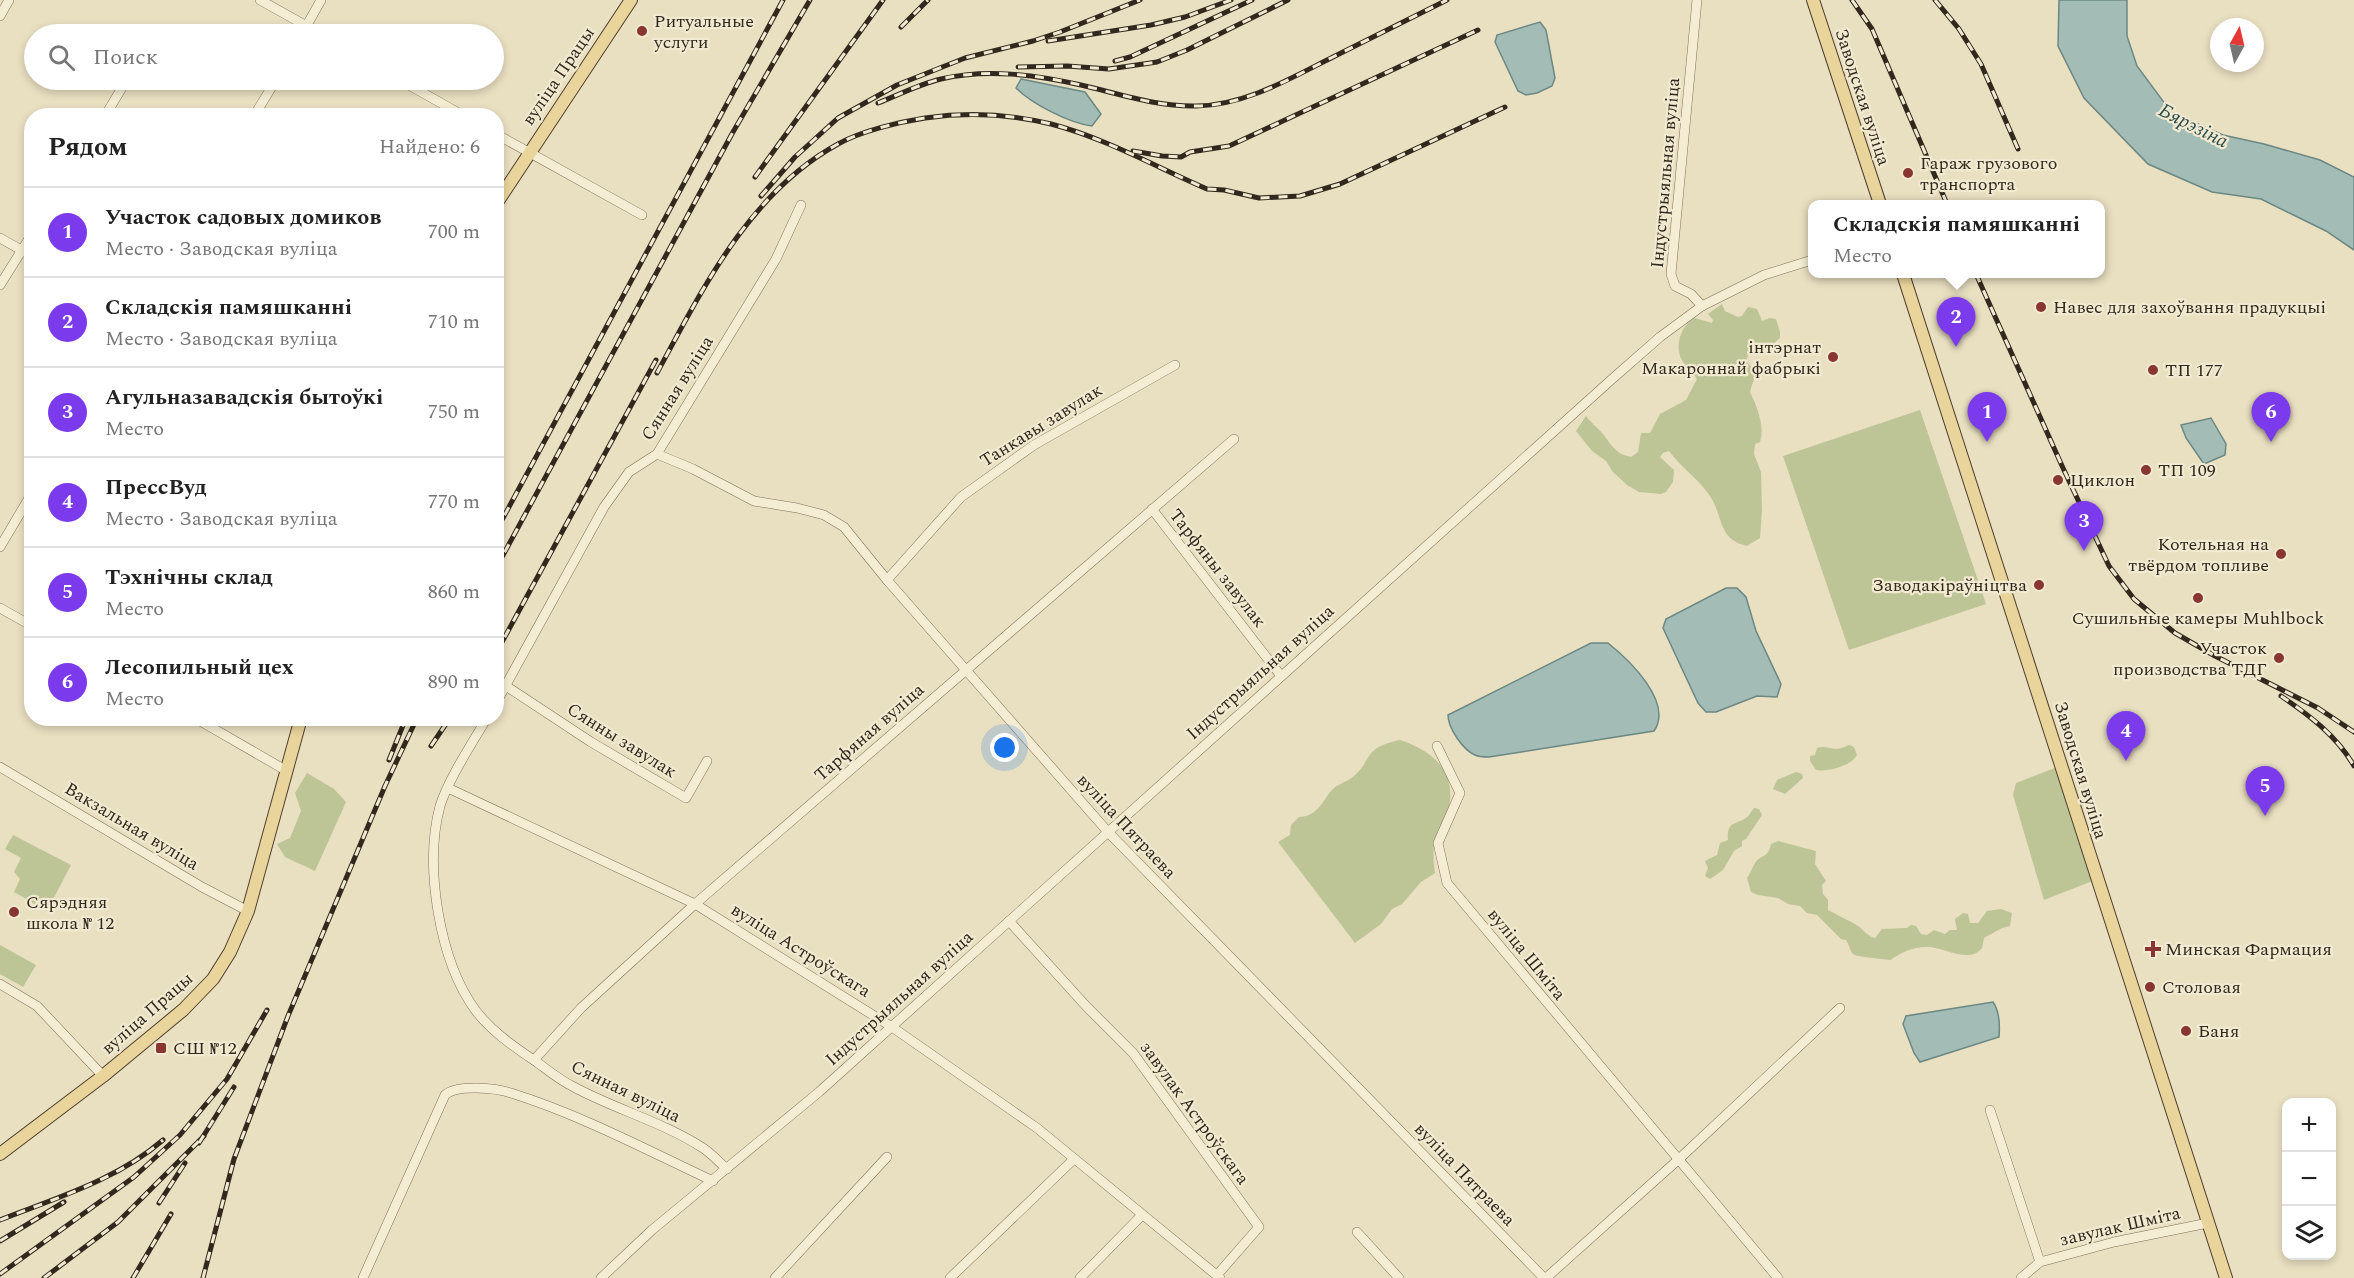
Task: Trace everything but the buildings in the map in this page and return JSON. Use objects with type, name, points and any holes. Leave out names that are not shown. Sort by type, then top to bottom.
[{"type":"main road","name":"вуліца Працы","points":[[504,192],[631,0]]},
{"type":"main road","name":"Заводская вуліца","points":[[1813,0],[1879,200]]},
{"type":"main road","name":"Заводская вуліца","points":[[1905,278],[2226,1278]]},
{"type":"main road","name":"вуліца Працы","points":[[0,1154],[104,1076],[183,1010],[213,979],[230,952],[248,911],[299,726]]},
{"type":"street","points":[[0,16],[9,0]]},
{"type":"street","points":[[261,0],[295,24]]},
{"type":"street","points":[[307,24],[321,0]]},
{"type":"street","name":"Індустрыяльная вуліца","points":[[601,1278],[652,1230],[713,1181],[892,1027],[1611,380],[1660,337],[1702,306],[1690,294],[1675,286],[1671,274],[1697,0]]},
{"type":"street","points":[[110,108],[121,90]]},
{"type":"street","points":[[259,108],[270,90]]},
{"type":"street","points":[[418,90],[450,108]]},
{"type":"street","points":[[504,139],[642,215]]},
{"type":"street","name":"Сянная вуліца","points":[[504,690],[604,507],[629,472],[657,454],[776,259],[801,206]]},
{"type":"street","points":[[0,238],[24,252]]},
{"type":"street","points":[[0,285],[24,246]]},
{"type":"street","points":[[1702,306],[1764,274],[1808,261]]},
{"type":"street","name":"Танкавы завулак","points":[[887,580],[961,497],[1034,445],[1175,365]]},
{"type":"street","name":"Тарфяная вуліца","points":[[534,1060],[581,1008],[695,904],[1233,439]]},
{"type":"street","name":"вуліца Пятраева","points":[[657,454],[693,469],[754,501],[824,515],[844,527],[887,580],[1108,832],[1545,1278],[1679,1159]]},
{"type":"street","points":[[0,547],[24,506]]},
{"type":"street","name":"Тарфяны завулак","points":[[1152,509],[1281,676]]},
{"type":"street","points":[[0,608],[24,622]]},
{"type":"street","name":"Сянны завулак","points":[[506,687],[591,742],[686,798],[707,761]]},
{"type":"street","points":[[209,726],[287,771]]},
{"type":"street","name":"Сянная вуліца","points":[[483,726],[441,804],[435,830],[433,868],[436,900],[448,952],[459,980],[476,1011],[506,1042],[571,1086],[704,1148],[727,1169]]},
{"type":"street","name":"вуліца Шміта","points":[[1437,746],[1460,793],[1438,843],[1447,883],[1778,1278]]},
{"type":"street","name":"Вакзальная вуліца","points":[[0,766],[202,887],[248,911]]},
{"type":"street","name":"вуліца Астроўскага","points":[[448,788],[695,904],[892,1027],[998,1099],[1218,1277]]},
{"type":"street","name":"завулак Астроўскага","points":[[1009,921],[1086,1006],[1133,1053],[1259,1227],[1218,1277]]},
{"type":"street","points":[[0,984],[37,1006],[104,1076]]},
{"type":"street","points":[[1679,1159],[1840,1008]]},
{"type":"street","points":[[363,1278],[445,1095],[457,1088],[509,1092],[579,1118],[713,1181]]},
{"type":"street","name":"завулак Шміта","points":[[1990,1110],[2040,1262]]},
{"type":"street","points":[[775,1278],[887,1157]]},
{"type":"street","points":[[950,1278],[1074,1159]]},
{"type":"street","points":[[1080,1278],[1142,1215]]},
{"type":"street","name":"завулак Шміта","points":[[2021,1278],[2040,1262],[2114,1242],[2208,1223]]},
{"type":"street","points":[[1357,1232],[1399,1278]]},
{"type":"green space","points":[[1722,304],[1725,311],[1738,317],[1742,316],[1748,307],[1757,309],[1762,321],[1770,318],[1776,319],[1780,332],[1780,338],[1772,345],[1755,347],[1746,361],[1755,373],[1750,392],[1761,423],[1760,442],[1755,444],[1754,454],[1761,472],[1762,511],[1760,538],[1747,546],[1737,543],[1726,533],[1710,496],[1669,451],[1660,457],[1674,470],[1673,482],[1666,492],[1661,494],[1639,492],[1613,472],[1606,461],[1592,451],[1576,431],[1586,416],[1617,451],[1631,457],[1638,452],[1641,433],[1650,433],[1660,414],[1686,400],[1697,379],[1680,355],[1679,343],[1683,330],[1695,318],[1712,323],[1713,320],[1708,314]]},
{"type":"green space","points":[[1920,410],[1986,604],[1849,650],[1783,456]]},
{"type":"green space","points":[[1400,740],[1433,757],[1440,765],[1450,785],[1448,811],[1435,842],[1433,857],[1435,873],[1421,882],[1402,904],[1392,909],[1381,924],[1355,943],[1278,842],[1290,835],[1291,825],[1299,817],[1314,812],[1332,790],[1357,773],[1373,751],[1387,743]]},
{"type":"green space","points":[[1849,745],[1854,747],[1857,755],[1845,765],[1833,769],[1816,770],[1810,761],[1810,756],[1815,755],[1817,748],[1839,749]]},
{"type":"green space","points":[[2060,766],[2095,880],[2044,900],[2013,795],[2016,783]]},
{"type":"green space","points":[[1796,772],[1802,774],[1803,778],[1785,794],[1773,789],[1777,780]]},
{"type":"green space","points":[[307,773],[334,789],[346,802],[315,871],[285,857],[277,844],[290,838],[301,811],[295,793]]},
{"type":"green space","points":[[1754,808],[1759,809],[1762,815],[1746,839],[1742,841],[1742,846],[1734,851],[1723,870],[1710,879],[1705,876],[1708,868],[1705,861],[1717,855],[1720,843],[1728,840],[1731,825],[1745,818]]},
{"type":"green space","points":[[13,835],[71,865],[47,911],[14,892],[20,879],[14,872],[21,858],[5,849]]},
{"type":"green space","points":[[1778,841],[1816,851],[1815,864],[1826,881],[1822,885],[1823,894],[1828,900],[1828,910],[1858,926],[1872,937],[1875,938],[1882,929],[1907,928],[1911,925],[1916,926],[1921,934],[1927,935],[1934,930],[1945,934],[1950,930],[1957,930],[1955,919],[1963,913],[1968,914],[1970,923],[1978,923],[1987,911],[2001,909],[2012,913],[2010,926],[1984,938],[1982,948],[1971,955],[1918,947],[1890,960],[1855,955],[1846,940],[1841,939],[1817,915],[1807,913],[1800,906],[1788,904],[1778,898],[1751,892],[1747,878],[1757,860],[1768,852],[1771,844]]},
{"type":"green space","points":[[0,945],[36,965],[23,987],[0,974]]},
{"type":"water","name":"Бярэзіна","points":[[2059,0],[2127,0],[2127,36],[2137,66],[2171,112],[2223,135],[2320,160],[2354,177],[2354,250],[2326,231],[2261,199],[2212,192],[2148,164],[2084,98],[2058,46]]},
{"type":"water","points":[[1540,22],[1546,30],[1555,78],[1552,86],[1526,95],[1518,91],[1495,42],[1497,35]]},
{"type":"water","points":[[1021,79],[1085,92],[1101,114],[1092,126],[1062,117],[1031,100],[1016,88]]},
{"type":"water","points":[[2211,418],[2226,444],[2225,455],[2204,464],[2186,438],[2181,425]]},
{"type":"water","points":[[1726,588],[1737,588],[1746,597],[1756,631],[1781,684],[1777,697],[1757,696],[1716,712],[1706,712],[1698,703],[1663,628],[1666,619]]},
{"type":"water","points":[[1591,643],[1608,643],[1637,670],[1646,682],[1658,707],[1659,720],[1654,731],[1489,757],[1478,756],[1470,752],[1457,738],[1448,715]]},
{"type":"water","points":[[1993,1002],[1998,1014],[1999,1037],[1920,1062],[1914,1053],[1903,1024],[1906,1016]]},
{"type":"railway","points":[[504,516],[783,0]]},
{"type":"railway","points":[[504,553],[733,132],[810,0]]},
{"type":"railway","points":[[755,177],[883,0]]},
{"type":"railway","points":[[901,27],[928,0]]},
{"type":"railway","points":[[761,196],[795,157],[838,118],[897,85],[965,58],[1060,32],[1140,0]]},
{"type":"railway","points":[[1048,41],[1151,25],[1185,17],[1231,0]]},
{"type":"railway","points":[[1115,61],[1130,57],[1252,0]]},
{"type":"railway","points":[[1018,67],[1067,66],[1109,69],[1157,62],[1187,50],[1288,0]]},
{"type":"railway","points":[[878,103],[941,79],[994,73],[1047,78],[1139,99],[1182,106],[1233,101],[1268,89],[1447,0]]},
{"type":"railway","points":[[1852,0],[1872,29],[1945,200]]},
{"type":"railway","points":[[1935,0],[1959,29],[1981,64],[2018,149]]},
{"type":"railway","points":[[1133,151],[1181,157],[1190,152],[1229,146],[1478,30]]},
{"type":"railway","points":[[657,373],[711,276],[754,215],[779,188],[807,164],[847,139],[869,131],[915,120],[957,115],[1004,116],[1036,121],[1091,137],[1207,189],[1224,190],[1259,198],[1300,196],[1340,184],[1505,107]]},
{"type":"railway","points":[[1978,278],[2109,566],[2134,599],[2175,633],[2318,708],[2354,732]]},
{"type":"railway","points":[[504,638],[656,360]]},
{"type":"railway","points":[[2281,696],[2331,736],[2354,766]]},
{"type":"railway","points":[[389,760],[403,726]]},
{"type":"railway","points":[[203,1278],[234,1159],[288,1016],[385,786],[413,726]]},
{"type":"railway","points":[[431,746],[445,726]]},
{"type":"railway","points":[[0,1274],[134,1177],[180,1135],[227,1079],[267,1010]]},
{"type":"railway","points":[[199,1143],[234,1087]]},
{"type":"railway","points":[[44,1278],[118,1222],[204,1136]]},
{"type":"railway","points":[[0,1220],[64,1196],[106,1177],[145,1154],[163,1140]]},
{"type":"railway","points":[[159,1203],[185,1163]]},
{"type":"railway","points":[[0,1241],[64,1202]]},
{"type":"railway","points":[[133,1278],[171,1214]]},
{"type":"place","name":"Ритуальные услуги","points":[[642,31]]},
{"type":"place","name":"Гараж грузового транспорта","points":[[1908,173]]},
{"type":"place","name":"Навес для захоўвання прадукцыі","points":[[2041,307]]},
{"type":"place","name":"Складскія памяшканні","points":[[1956,347]]},
{"type":"place","name":"інтэрнат Макароннай фабрыкі","points":[[1833,357]]},
{"type":"place","name":"ТП 177","points":[[2153,370]]},
{"type":"place","name":"Участок садовых домиков","points":[[1987,442]]},
{"type":"place","name":"Лесопильный цех","points":[[2271,442]]},
{"type":"place","name":"ТП 109","points":[[2146,470]]},
{"type":"place","name":"Циклон","points":[[2058,480]]},
{"type":"place","name":"Агульназавадскія бытоўкі","points":[[2084,551]]},
{"type":"place","name":"Котельная на твёрдом топливе","points":[[2281,554]]},
{"type":"place","name":"Заводакіраўніцтва","points":[[2039,585]]},
{"type":"place","name":"Cушильные камеры Muhlbock","points":[[2198,598]]},
{"type":"place","name":"Участок производства ТДГ","points":[[2279,658]]},
{"type":"place","name":"ПрессВуд","points":[[2126,761]]},
{"type":"place","name":"Тэхнічны склад","points":[[2265,816]]},
{"type":"place","name":"Сярэдняя школа № 12","points":[[14,912]]},
{"type":"place","name":"Минская Фармация","points":[[2153,949]]},
{"type":"place","name":"Столовая","points":[[2150,987]]},
{"type":"place","name":"Баня","points":[[2186,1031]]},
{"type":"place","name":"СШ №12","points":[[161,1048]]}]
